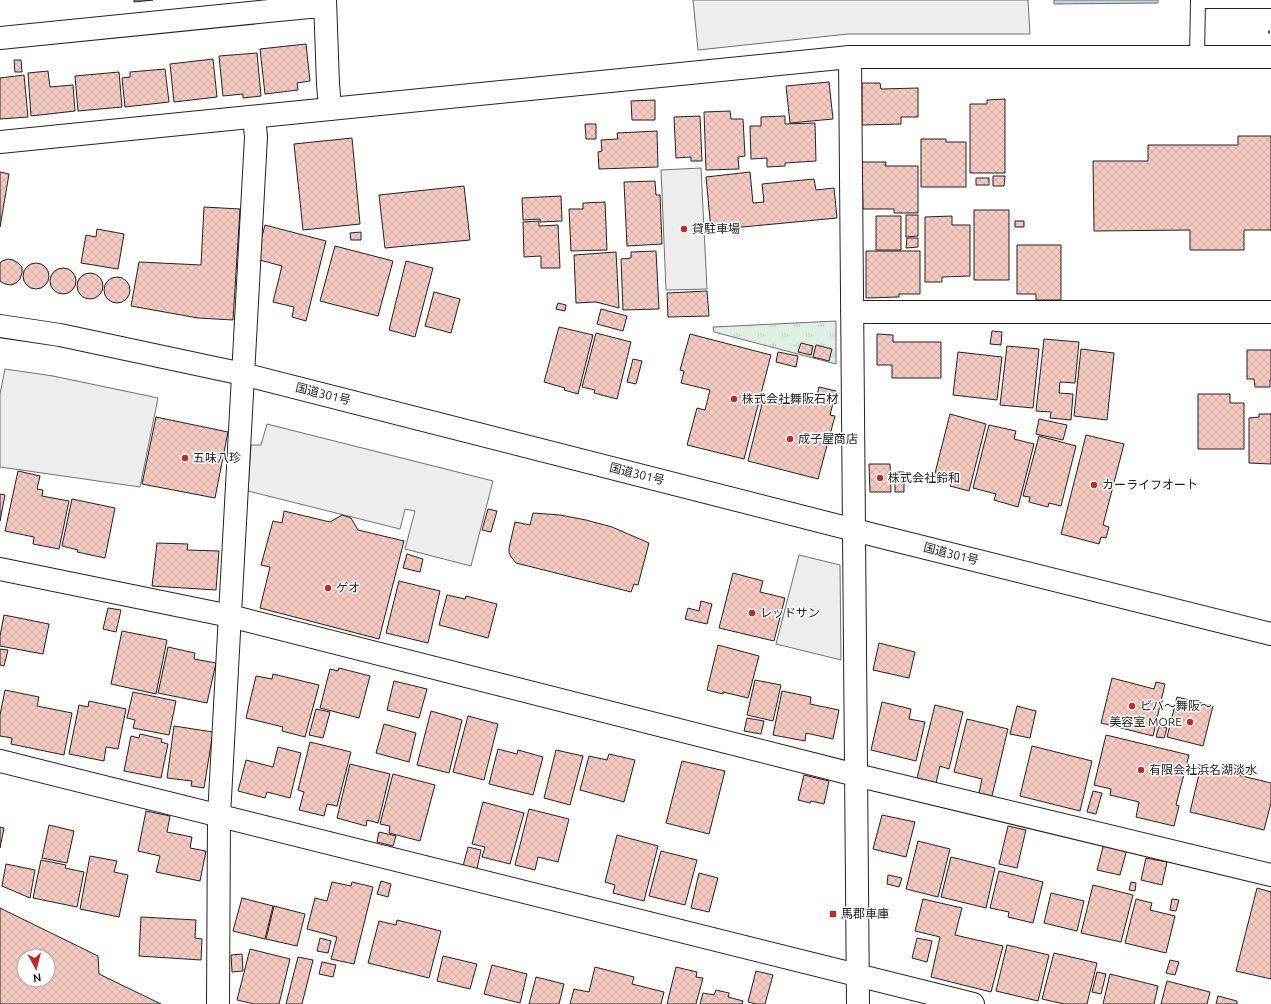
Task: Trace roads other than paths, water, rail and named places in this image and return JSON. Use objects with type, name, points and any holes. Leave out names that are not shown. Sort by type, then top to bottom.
[{"type":"main road","points":[[0,38],[309,7],[325,3],[330,109]]},
{"type":"main road","points":[[0,142],[850,57],[1271,57]]},
{"type":"main road","points":[[850,57],[858,1004]]},
{"type":"main road","points":[[218,1004],[219,816],[256,137],[254,117]]},
{"type":"main road","points":[[852,312],[1271,312]]},
{"type":"main road","name":"国道301号","points":[[0,326],[60,335],[243,374],[1271,634]]},
{"type":"main road","points":[[0,569],[230,616],[856,775],[1271,875]]},
{"type":"main road","points":[[0,761],[973,1004]]},
{"type":"lane","points":[[1198,57],[1198,0],[1271,1]]},
{"type":"water","points":[[1054,0],[1158,0],[1158,3],[1054,4]]},
{"type":"place","name":"貸駐車場","points":[[684,229]]},
{"type":"place","name":"株式会社舞阪石材","points":[[734,399]]},
{"type":"place","name":"成子屋商店","points":[[790,439]]},
{"type":"place","name":"五味八珍","points":[[185,458]]},
{"type":"place","name":"株式会社鈴和","points":[[880,478]]},
{"type":"place","name":"カーライフオート","points":[[1094,485]]},
{"type":"place","name":"ゲオ","points":[[328,588]]},
{"type":"place","name":"レッドサン","points":[[752,613]]},
{"type":"place","name":"ビバ～舞阪～","points":[[1132,706]]},
{"type":"place","name":"美容室 MORE","points":[[1190,722]]},
{"type":"place","name":"有限会社浜名湖淡水","points":[[1141,770]]},
{"type":"place","name":"馬郡車庫","points":[[833,914]]}]
